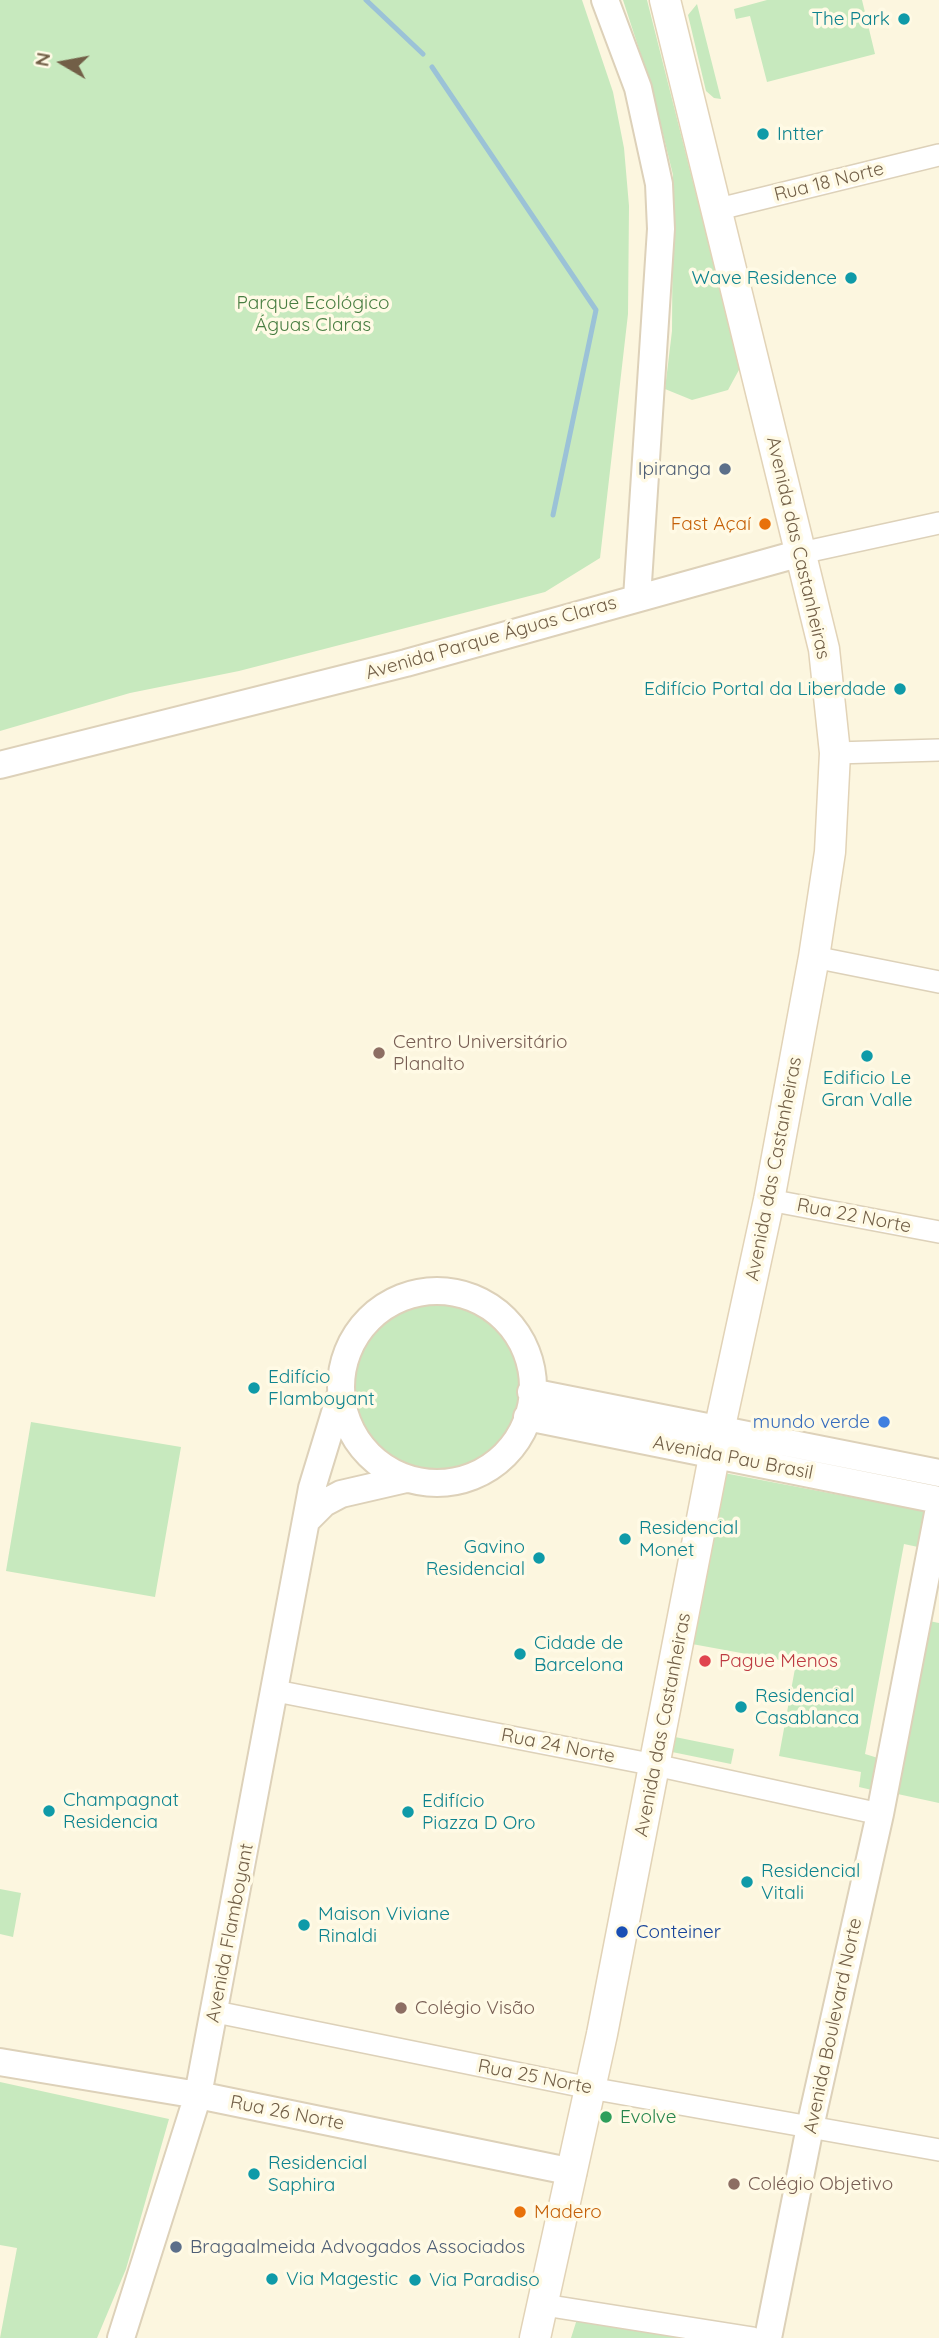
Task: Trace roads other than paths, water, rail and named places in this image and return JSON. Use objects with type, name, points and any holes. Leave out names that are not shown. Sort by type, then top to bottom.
[{"type":"main road","name":"Avenida das Castanheiras","points":[[536,2338],[573,2172],[717,1443],[769,1199],[814,957],[830,852],[835,753],[824,649],[719,209],[665,0]]},
{"type":"street","name":"Avenida Parque Águas Claras","points":[[0,765],[406,663],[638,598],[661,229],[659,184],[638,88],[605,0]]},
{"type":"street","name":"Rua 18 Norte","points":[[719,209],[939,156]]},
{"type":"street","points":[[638,598],[801,553],[939,523]]},
{"type":"street","points":[[835,753],[939,750]]},
{"type":"street","points":[[814,957],[939,982]]},
{"type":"street","name":"Rua 22 Norte","points":[[769,1199],[939,1232]]},
{"type":"street","points":[[437,1291],[467,1295],[495,1309],[517,1332],[530,1360],[529,1405],[517,1442],[496,1465],[468,1479],[437,1485],[406,1479],[374,1460],[351,1430],[341,1394],[345,1363],[358,1334],[378,1311],[406,1296],[437,1291]]},
{"type":"street","name":"Avenida Flamboyant","points":[[126,2336],[198,2095],[216,2012],[312,1488],[341,1394]]},
{"type":"street","name":"Avenida Pau Brasil","points":[[529,1405],[717,1443],[939,1500]]},
{"type":"street","name":"Avenida Pau Brasil","points":[[717,1443],[939,1473]]},
{"type":"street","points":[[307,1520],[324,1503],[341,1494],[406,1479]]},
{"type":"street","name":"Avenida Boulevard Norte","points":[[768,2338],[810,2127],[880,1814],[939,1508]]},
{"type":"street","name":"Rua 24 Norte","points":[[276,1691],[655,1765],[880,1814]]},
{"type":"street","name":"Rua 25 Norte","points":[[216,2012],[590,2088],[939,2150]]},
{"type":"street","name":"Rua 26 Norte","points":[[0,2062],[198,2095],[573,2172]]},
{"type":"street","points":[[544,2305],[753,2338]]},
{"type":"waterway","points":[[366,0],[423,54]]},
{"type":"waterway","points":[[432,67],[596,310],[553,515]]},
{"type":"place","name":"The Park","points":[[904,19]]},
{"type":"place","name":"Intter","points":[[763,134]]},
{"type":"place","name":"Wave Residence","points":[[851,278]]},
{"type":"place","name":"Ipiranga","points":[[725,469]]},
{"type":"place","name":"Fast Açaí","points":[[765,524]]},
{"type":"place","name":"Edifício Portal da Liberdade","points":[[900,689]]},
{"type":"place","name":"Centro Universitário Planalto","points":[[379,1053]]},
{"type":"place","name":"Edificio Le Gran Valle","points":[[867,1056]]},
{"type":"place","name":"Edifício Flamboyant","points":[[254,1388]]},
{"type":"place","name":"mundo verde","points":[[884,1422]]},
{"type":"place","name":"Residencial Monet","points":[[625,1539]]},
{"type":"place","name":"Gavino Residencial","points":[[539,1558]]},
{"type":"place","name":"Cidade de Barcelona","points":[[520,1654]]},
{"type":"place","name":"Pague Menos","points":[[705,1661]]},
{"type":"place","name":"Residencial Casablanca","points":[[741,1707]]},
{"type":"place","name":"Champagnat Residencia","points":[[49,1811]]},
{"type":"place","name":"Edifício Piazza D Oro","points":[[408,1812]]},
{"type":"place","name":"Residencial Vitali","points":[[747,1882]]},
{"type":"place","name":"Maison Viviane Rinaldi","points":[[304,1925]]},
{"type":"place","name":"Conteiner","points":[[622,1932]]},
{"type":"place","name":"Colégio Visão","points":[[401,2008]]},
{"type":"place","name":"Evolve","points":[[606,2117]]},
{"type":"place","name":"Residencial Saphira","points":[[254,2174]]},
{"type":"place","name":"Colégio Objetivo","points":[[734,2184]]},
{"type":"place","name":"Madero","points":[[520,2212]]},
{"type":"place","name":"Bragaalmeida Advogados Associados","points":[[176,2247]]},
{"type":"place","name":"Via Magestic","points":[[272,2279]]},
{"type":"place","name":"Via Paradiso","points":[[415,2280]]},
{"type":"park label","name":"Parque Ecológico Águas Claras","points":[[313,314]]}]
